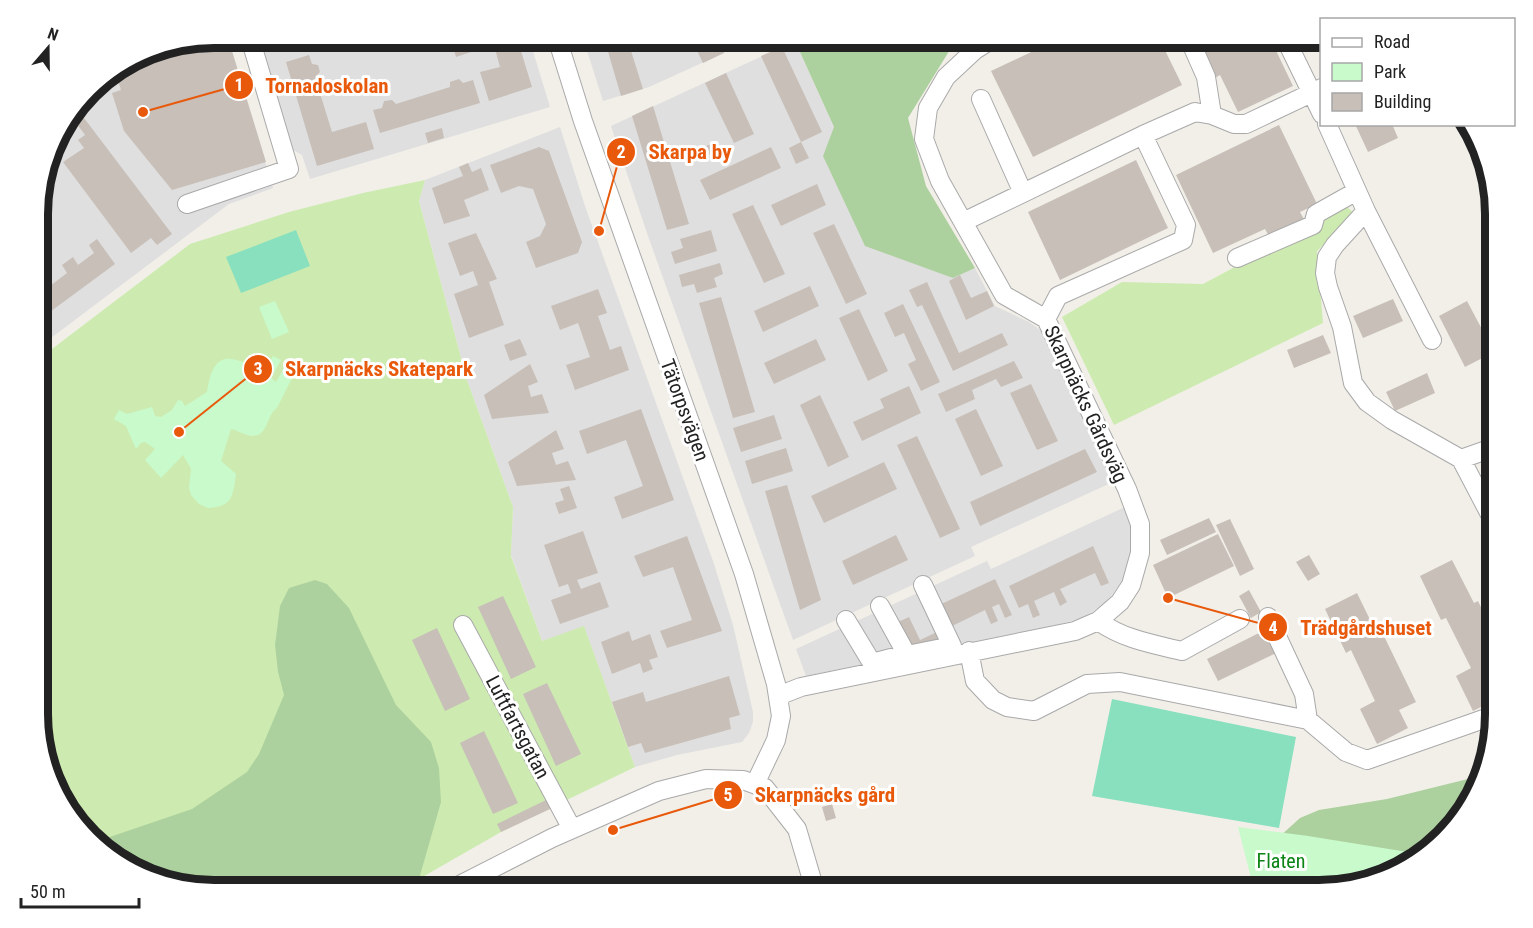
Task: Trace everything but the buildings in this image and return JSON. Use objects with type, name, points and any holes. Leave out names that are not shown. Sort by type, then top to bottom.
[{"type":"street","points":[[187,204],[289,169],[253,48]]},
{"type":"street","name":"Tätorpsvägen","points":[[560,48],[583,121],[744,574],[778,696],[781,716],[776,740],[755,784]]},
{"type":"street","name":"Skarpnäcks Gårdsväg","points":[[778,696],[801,687],[1075,631],[1098,621],[1120,602],[1131,585],[1140,552],[1140,524],[1126,489],[1046,319],[1004,295],[939,180],[924,139],[928,108],[946,77],[978,48]]},
{"type":"street","points":[[1193,48],[1206,77],[1212,115]]},
{"type":"street","points":[[1291,48],[1316,90],[1320,106]]},
{"type":"street","points":[[963,222],[1143,135],[1196,112],[1212,115],[1234,124],[1246,123],[1316,90]]},
{"type":"street","points":[[981,99],[1023,193]]},
{"type":"street","points":[[1327,126],[1366,211],[1432,340]]},
{"type":"street","points":[[1046,319],[1058,296],[1183,240],[1186,225],[1143,135]]},
{"type":"street","points":[[1237,258],[1313,225],[1316,214],[1357,191]]},
{"type":"street","points":[[1366,211],[1335,244],[1327,257],[1325,273],[1342,327],[1353,382],[1367,402],[1461,459],[1485,505]]},
{"type":"street","points":[[1461,459],[1485,451]]},
{"type":"street","points":[[846,620],[872,663],[952,646],[923,585]]},
{"type":"street","points":[[880,606],[907,655]]},
{"type":"street","points":[[1268,617],[1304,694],[1308,720]]},
{"type":"street","points":[[1098,621],[1113,632],[1132,639],[1182,651],[1240,619]]},
{"type":"street","name":"Luftfartsgatan","points":[[463,625],[572,829]]},
{"type":"street","points":[[969,651],[975,681],[993,700],[1007,707],[1034,711],[1087,684],[1120,682],[1308,720],[1346,752],[1367,760],[1485,719]]},
{"type":"street","points":[[470,880],[572,829],[659,791],[706,779],[743,780],[765,788],[797,829],[812,880]]},
{"type":"shaded area","points":[[231,48],[273,188],[229,204],[48,340],[48,214],[49,193],[54,171],[61,151],[76,122],[105,89],[122,76],[151,61],[182,51]]},
{"type":"shaded area","points":[[262,48],[532,48],[550,107],[310,179],[302,155],[293,150]]},
{"type":"shaded area","points":[[586,48],[735,48],[649,87],[603,101]]},
{"type":"shaded area","points":[[780,48],[798,48],[834,127],[952,278],[975,268],[995,306],[1029,322],[1043,332],[1113,482],[971,547],[975,556],[793,640],[648,236],[611,126]]},
{"type":"shaded area","points":[[560,127],[585,206],[713,561],[733,625],[753,712],[753,722],[749,733],[742,742],[677,755],[635,767],[584,627],[542,641],[511,555],[513,507],[467,380],[419,201],[425,180]]},
{"type":"shaded area","points":[[1125,507],[1132,523],[1133,545],[1123,579],[1110,598],[1082,618],[806,676],[796,649],[987,561],[991,569]]},
{"type":"green space","points":[[798,48],[951,48],[908,118],[926,186],[975,268],[953,278],[865,246],[823,156],[834,127]]},
{"type":"green space","points":[[425,180],[419,201],[467,380],[513,507],[511,556],[542,641],[584,626],[635,767],[501,832],[417,880],[214,880],[193,879],[171,874],[131,858],[97,831],[70,797],[54,757],[49,735],[48,714],[48,352],[190,244],[289,212]]},
{"type":"green space","points":[[1347,207],[1355,214],[1317,251],[1323,323],[1114,425],[1062,317],[1122,282],[1203,284]]},
{"type":"green space","points":[[296,230],[310,266],[241,293],[226,257]]},
{"type":"green space","points":[[275,301],[289,332],[272,339],[259,307]]},
{"type":"green space","points":[[273,356],[281,360],[271,378],[276,382],[287,363],[297,368],[262,432],[250,436],[231,429],[221,461],[236,474],[232,494],[222,505],[208,508],[199,504],[191,495],[189,488],[191,469],[183,455],[161,478],[145,460],[155,449],[145,442],[136,449],[126,426],[114,419],[119,410],[127,414],[152,407],[155,416],[161,417],[172,410],[178,400],[182,401],[185,406],[207,392],[213,370],[223,360],[237,360],[257,369],[267,366]]},
{"type":"green space","points":[[315,580],[327,584],[349,608],[396,705],[431,742],[439,768],[441,802],[419,879],[193,879],[171,874],[131,858],[105,839],[192,809],[247,772],[259,754],[284,695],[278,672],[275,645],[280,606],[289,588]]},
{"type":"green space","points":[[1112,699],[1296,737],[1279,828],[1092,796]]},
{"type":"green space","points":[[1472,778],[1451,815],[1420,846],[1402,858],[1362,874],[1340,879],[1320,880],[1279,837],[1300,818],[1319,810],[1387,799]]},
{"type":"green space","name":"Flaten","points":[[1238,827],[1410,852],[1382,867],[1340,879],[1251,880]]},
{"type":"place","name":"Tornadoskolan","points":[[143,112]]},
{"type":"place","name":"Skarpa by","points":[[599,231]]},
{"type":"place","name":"Skarpnäcks Skatepark","points":[[179,432]]},
{"type":"place","name":"Trädgårdshuset","points":[[1168,598]]},
{"type":"place","name":"Skarpnäcks gård","points":[[613,830]]}]
